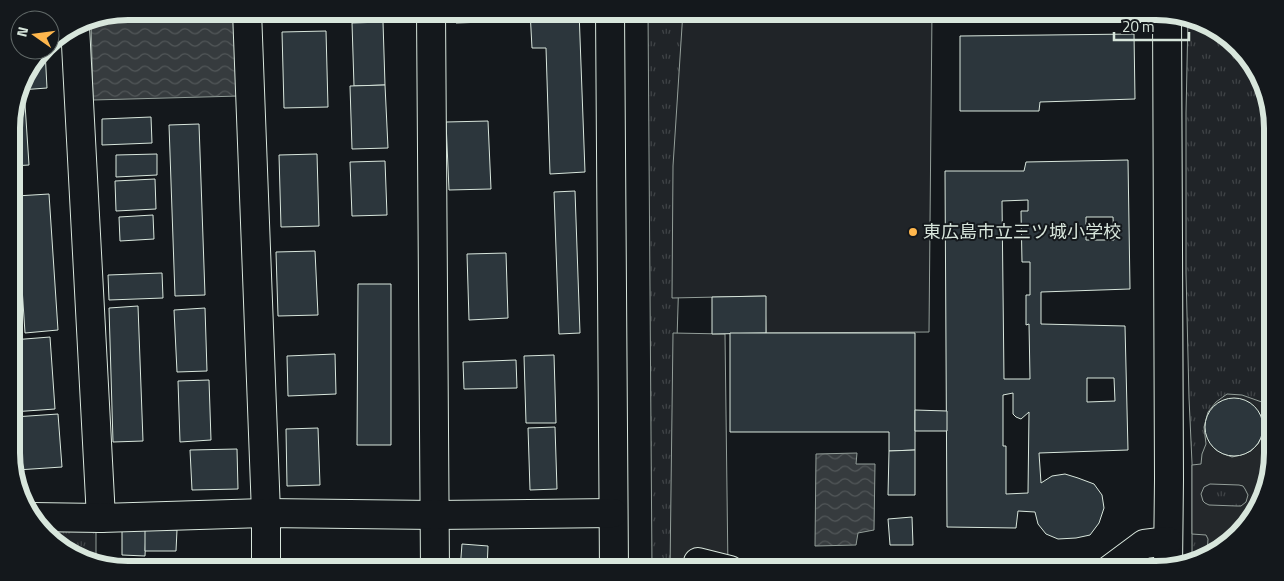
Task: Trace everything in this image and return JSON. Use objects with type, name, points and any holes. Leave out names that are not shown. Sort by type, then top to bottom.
[{"type":"street","points":[[246,20],[266,512],[266,561]]},
{"type":"street","points":[[431,20],[435,561]]},
{"type":"street","points":[[610,20],[614,561]]},
{"type":"street","points":[[1120,561],[1144,544],[1168,555],[1167,21]]},
{"type":"street","points":[[75,33],[102,518]]},
{"type":"street","points":[[41,517],[102,518],[266,512],[434,515],[613,513]]},
{"type":"green space","points":[[648,20],[687,20],[670,561],[652,561]]},
{"type":"green space","points":[[682,20],[932,20],[929,332],[766,333],[765,296],[672,298],[673,166]]},
{"type":"green space","points":[[1188,25],[1210,34],[1222,42],[1242,62],[1256,87],[1263,114],[1264,128],[1264,460],[1262,474],[1256,494],[1242,519],[1216,543],[1192,555],[1192,463],[1186,273]]},
{"type":"green space","points":[[48,525],[96,525],[96,556],[74,547],[62,539]]},
{"type":"shaded area","points":[[673,333],[725,334],[728,561],[670,561]]},
{"type":"shaded area","points":[[1227,394],[1242,395],[1264,403],[1264,460],[1256,494],[1242,519],[1227,534],[1207,548],[1208,539],[1206,535],[1192,534],[1192,465],[1201,464],[1206,444],[1204,427],[1208,412],[1216,402]],"holes":[[[1228,399],[1248,402],[1261,416],[1262,436],[1258,444],[1251,451],[1232,457],[1216,450],[1210,443],[1206,434],[1206,425],[1208,416],[1220,402]],[[1210,484],[1243,486],[1248,495],[1246,502],[1241,506],[1209,505],[1203,501],[1201,494],[1204,487]]]},
{"type":"water","points":[[128,20],[236,20],[240,96],[93,100],[91,27],[107,22]]},
{"type":"water","points":[[857,453],[856,464],[875,464],[874,530],[858,533],[856,545],[815,546],[816,454]]},
{"type":"building","points":[[456,20],[514,21],[456,23]]},
{"type":"building","points":[[530,20],[579,20],[585,172],[550,174],[546,48],[532,48]]},
{"type":"building","points":[[383,22],[385,85],[354,86],[352,23]]},
{"type":"building","points":[[326,31],[328,107],[284,108],[282,32]]},
{"type":"building","points":[[1134,34],[1135,99],[1040,102],[1039,111],[960,111],[960,36]]},
{"type":"building","points":[[46,60],[47,88],[27,89],[34,74]]},
{"type":"building","points":[[385,85],[388,148],[352,149],[350,86]]},
{"type":"building","points":[[23,104],[25,104],[29,165],[20,166],[20,121]]},
{"type":"building","points":[[151,117],[152,143],[102,145],[102,119]]},
{"type":"building","points":[[488,121],[491,189],[449,190],[446,122]]},
{"type":"building","points":[[199,124],[205,295],[175,296],[169,125]]},
{"type":"building","points":[[157,154],[157,175],[116,177],[116,155]]},
{"type":"building","points":[[317,154],[319,226],[281,227],[279,155]]},
{"type":"building","points":[[1128,160],[1130,289],[1041,292],[1041,324],[1125,326],[1128,450],[1039,453],[1041,483],[1052,476],[1065,474],[1094,484],[1102,495],[1104,508],[1099,523],[1090,535],[1076,538],[1058,539],[1046,534],[1038,524],[1035,512],[1018,511],[1016,528],[947,527],[945,171],[1024,171],[1026,162]],"holes":[[[1028,200],[1028,211],[1021,211],[1022,262],[1030,262],[1030,295],[1026,295],[1026,325],[1029,324],[1030,379],[1004,379],[1002,201]],[[1086,217],[1113,217],[1114,240],[1086,240]],[[1087,378],[1114,378],[1115,401],[1087,402]],[[1013,393],[1013,414],[1016,417],[1021,419],[1029,412],[1028,493],[1006,494],[1006,446],[1003,446],[1003,395]]]},
{"type":"building","points":[[385,161],[387,215],[352,216],[350,162]]},
{"type":"building","points":[[155,179],[156,209],[116,211],[115,181]]},
{"type":"building","points":[[575,191],[580,333],[559,334],[554,192]]},
{"type":"building","points":[[49,194],[58,330],[25,333],[20,257],[20,196]]},
{"type":"building","points":[[153,215],[154,239],[120,241],[119,217]]},
{"type":"building","points":[[315,251],[318,315],[278,316],[276,252]]},
{"type":"building","points":[[506,253],[508,318],[469,320],[467,254]]},
{"type":"building","points":[[162,273],[163,298],[109,300],[108,275]]},
{"type":"building","points":[[358,284],[391,284],[391,445],[357,445]]},
{"type":"building","points":[[766,296],[766,333],[712,334],[712,297]]},
{"type":"building","points":[[138,306],[143,441],[113,442],[109,308]]},
{"type":"building","points":[[205,308],[207,371],[177,372],[174,310]]},
{"type":"building","points":[[730,333],[915,333],[915,450],[889,451],[889,432],[730,432]]},
{"type":"building","points":[[50,337],[55,409],[20,411],[20,339]]},
{"type":"building","points":[[335,354],[336,394],[288,396],[287,356]]},
{"type":"building","points":[[554,355],[556,423],[526,423],[524,356]]},
{"type":"building","points":[[516,360],[517,388],[464,389],[463,362]]},
{"type":"building","points":[[209,380],[211,440],[180,442],[178,381]]},
{"type":"building","points":[[1234,398],[1245,400],[1258,411],[1263,427],[1261,438],[1250,451],[1234,456],[1223,454],[1210,443],[1205,427],[1207,416],[1218,403]]},
{"type":"building","points":[[915,410],[947,411],[947,431],[915,431]]},
{"type":"building","points":[[58,414],[62,467],[22,470],[20,417]]},
{"type":"building","points":[[555,427],[557,489],[530,490],[528,428]]},
{"type":"building","points":[[318,428],[320,485],[287,486],[286,429]]},
{"type":"building","points":[[237,449],[238,489],[192,490],[190,450]]},
{"type":"building","points":[[915,450],[915,495],[888,495],[889,451]]},
{"type":"building","points":[[912,517],[913,545],[890,545],[888,519]]},
{"type":"building","points":[[122,527],[146,528],[145,556],[122,555]]},
{"type":"building","points":[[145,529],[177,530],[176,551],[145,551]]},
{"type":"building","points":[[462,544],[488,546],[487,561],[461,561]]},
{"type":"building","points":[[120,559],[164,559],[164,561]]},
{"type":"place","name":"東広島市立三ツ城小学校","points":[[913,232]]}]
